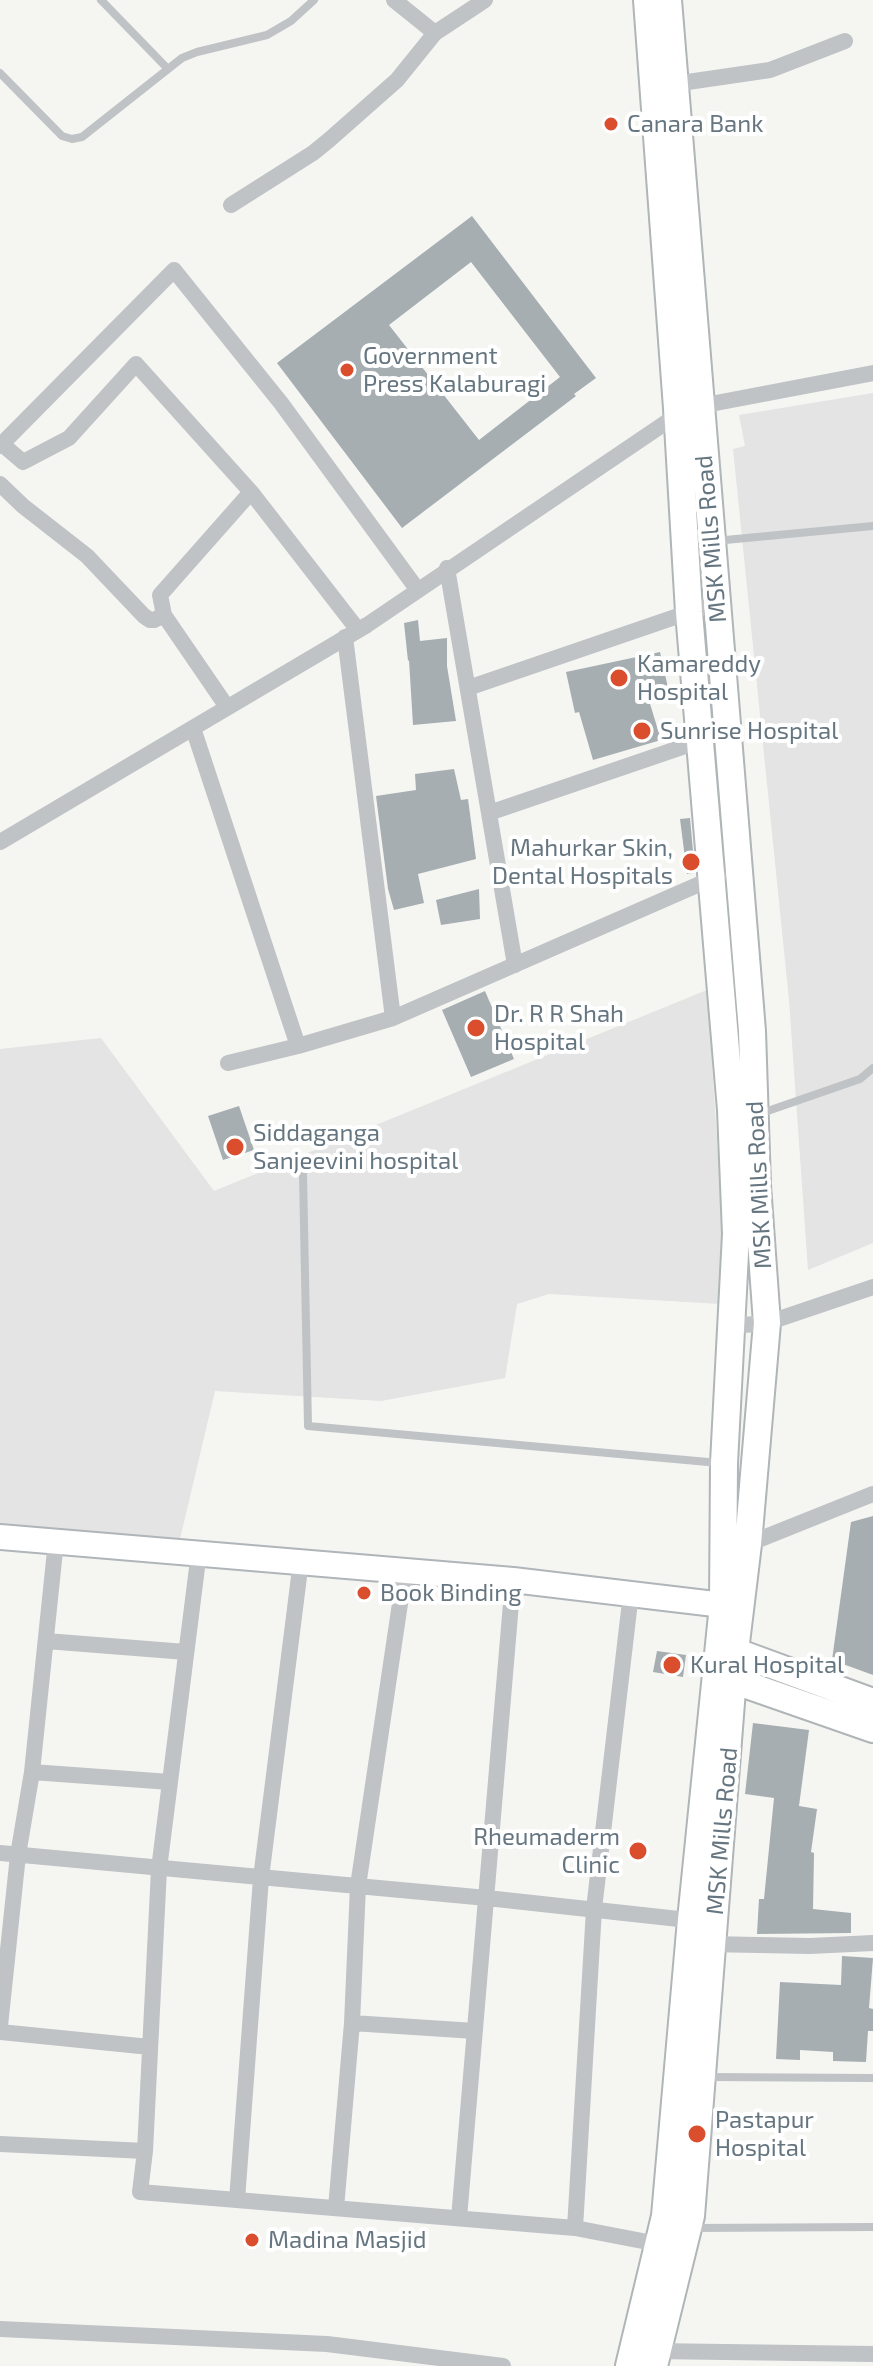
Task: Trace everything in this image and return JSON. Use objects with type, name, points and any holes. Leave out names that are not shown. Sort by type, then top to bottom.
[{"type":"main road","name":"MSK Mills Road","points":[[643,2359],[702,1932],[727,1648],[732,1604],[748,1544],[767,1323],[752,1031],[711,541],[688,410],[647,0]]},
{"type":"main road","name":"MSK Mills Road","points":[[668,0],[688,410],[689,612],[731,1110],[736,1234],[724,1463],[732,1604]]},
{"type":"main road","points":[[727,1648],[873,1702]]},
{"type":"main road","points":[[725,1677],[873,1729]]},
{"type":"main road","name":"MSK Mills Road","points":[[643,2359],[689,2228],[703,2077],[702,1932]]},
{"type":"street","points":[[394,0],[435,33]]},
{"type":"street","points":[[231,205],[313,153],[397,80],[435,33],[485,0]]},
{"type":"street","points":[[674,84],[770,70],[845,41]]},
{"type":"street","points":[[393,1018],[352,634],[251,492],[136,364],[69,438],[23,462],[1,445],[174,270],[281,403],[417,589]]},
{"type":"street","points":[[0,842],[352,634],[688,410],[873,373]]},
{"type":"street","points":[[0,484],[93,561],[144,616],[154,620],[164,615]]},
{"type":"street","points":[[227,707],[164,615],[160,595],[251,492]]},
{"type":"street","points":[[447,568],[515,965]]},
{"type":"street","points":[[468,688],[716,603]]},
{"type":"street","points":[[193,728],[298,1046]]},
{"type":"street","points":[[489,813],[700,741]]},
{"type":"street","points":[[228,1063],[393,1018],[738,867]]},
{"type":"street","points":[[732,1326],[767,1323],[873,1287]]},
{"type":"street","points":[[748,1544],[873,1494]]},
{"type":"street","points":[[0,1537],[405,1570],[732,1604]]},
{"type":"street","points":[[56,1541],[32,1772],[18,1855],[0,2029],[150,2047]]},
{"type":"street","points":[[199,1552],[159,1869],[145,2151],[140,2192],[575,2228],[658,2244]]},
{"type":"street","points":[[237,2200],[261,1878],[301,1561]]},
{"type":"street","points":[[336,2208],[352,2023],[358,1886],[405,1570]]},
{"type":"street","points":[[459,2218],[513,1580]]},
{"type":"street","points":[[575,2228],[594,1909],[631,1593]]},
{"type":"street","points":[[46,1641],[186,1652]]},
{"type":"street","points":[[32,1772],[170,1782]]},
{"type":"street","points":[[0,1853],[594,1909],[702,1932],[810,1946],[873,1943]]},
{"type":"street","points":[[352,2023],[475,2031]]},
{"type":"street","points":[[0,2144],[145,2151]]},
{"type":"street","points":[[0,2329],[327,2344],[503,2366]]},
{"type":"street","points":[[643,2359],[873,2354]]},
{"type":"lane","points":[[101,0],[167,68]]},
{"type":"lane","points":[[0,73],[62,136],[72,139],[82,137],[182,58],[267,35],[291,21],[314,0]]},
{"type":"lane","points":[[711,541],[873,526]]},
{"type":"lane","points":[[755,1116],[860,1079],[873,1068]]},
{"type":"lane","points":[[303,1174],[308,1426],[724,1463]]},
{"type":"lane","points":[[703,2077],[873,2078]]},
{"type":"lane","points":[[689,2228],[873,2227]]},
{"type":"shaded area","points":[[873,393],[873,1243],[808,1270],[789,1000],[733,449],[745,446],[739,415]]},
{"type":"shaded area","points":[[707,990],[724,1243],[721,1304],[549,1294],[517,1304],[505,1378],[381,1401],[215,1391],[180,1539],[0,1527],[0,1049],[101,1038],[214,1191]]},
{"type":"building","name":"Government Press Kalaburagi","points":[[472,216],[596,378],[402,528],[277,363]],"holes":[[[471,262],[560,377],[479,440],[389,325]]]},
{"type":"building","points":[[418,620],[420,641],[447,638],[447,666],[456,721],[413,725],[404,623]]},
{"type":"building","points":[[660,652],[669,692],[648,697],[661,740],[593,760],[579,712],[575,713],[566,672]]},
{"type":"building","points":[[454,769],[461,800],[468,799],[476,859],[418,874],[424,903],[394,910],[388,889],[376,796],[416,790],[415,774]]},
{"type":"building","points":[[690,818],[695,873],[687,874],[680,819]]},
{"type":"building","points":[[479,889],[480,919],[441,925],[436,900]]},
{"type":"building","points":[[485,991],[514,1059],[471,1077],[442,1010]]},
{"type":"building","points":[[239,1106],[254,1150],[223,1160],[208,1116]]},
{"type":"building","points":[[873,1516],[873,1675],[832,1660],[851,1522]]},
{"type":"building","points":[[657,1651],[686,1655],[683,1677],[653,1672]]},
{"type":"building","points":[[753,1723],[809,1730],[799,1806],[817,1809],[811,1852],[814,1853],[813,1909],[851,1913],[851,1933],[757,1934],[759,1899],[764,1899],[774,1798],[745,1794]]},
{"type":"building","points":[[842,1956],[873,1958],[869,2008],[873,2009],[873,2031],[868,2031],[866,2062],[833,2061],[833,2052],[800,2050],[800,2060],[776,2059],[780,1982],[841,1985]]},
{"type":"place","name":"Canara Bank","points":[[611,124]]},
{"type":"place","name":"Government Press Kalaburagi","points":[[347,370]]},
{"type":"place","name":"Kamareddy Hospital","points":[[619,678]]},
{"type":"place","name":"Sunrise Hospital","points":[[642,731]]},
{"type":"place","name":"Mahurkar Skin, Dental Hospitals","points":[[691,862]]},
{"type":"place","name":"Dr. R R Shah Hospital","points":[[476,1028]]},
{"type":"place","name":"Siddaganga Sanjeevini hospital","points":[[235,1147]]},
{"type":"place","name":"Book Binding","points":[[364,1593]]},
{"type":"place","name":"Kural Hospital","points":[[672,1665]]},
{"type":"place","name":"Rheumaderm Clinic","points":[[638,1851]]},
{"type":"place","name":"Pastapur Hospital","points":[[697,2134]]},
{"type":"place","name":"Madina Masjid","points":[[252,2240]]}]
